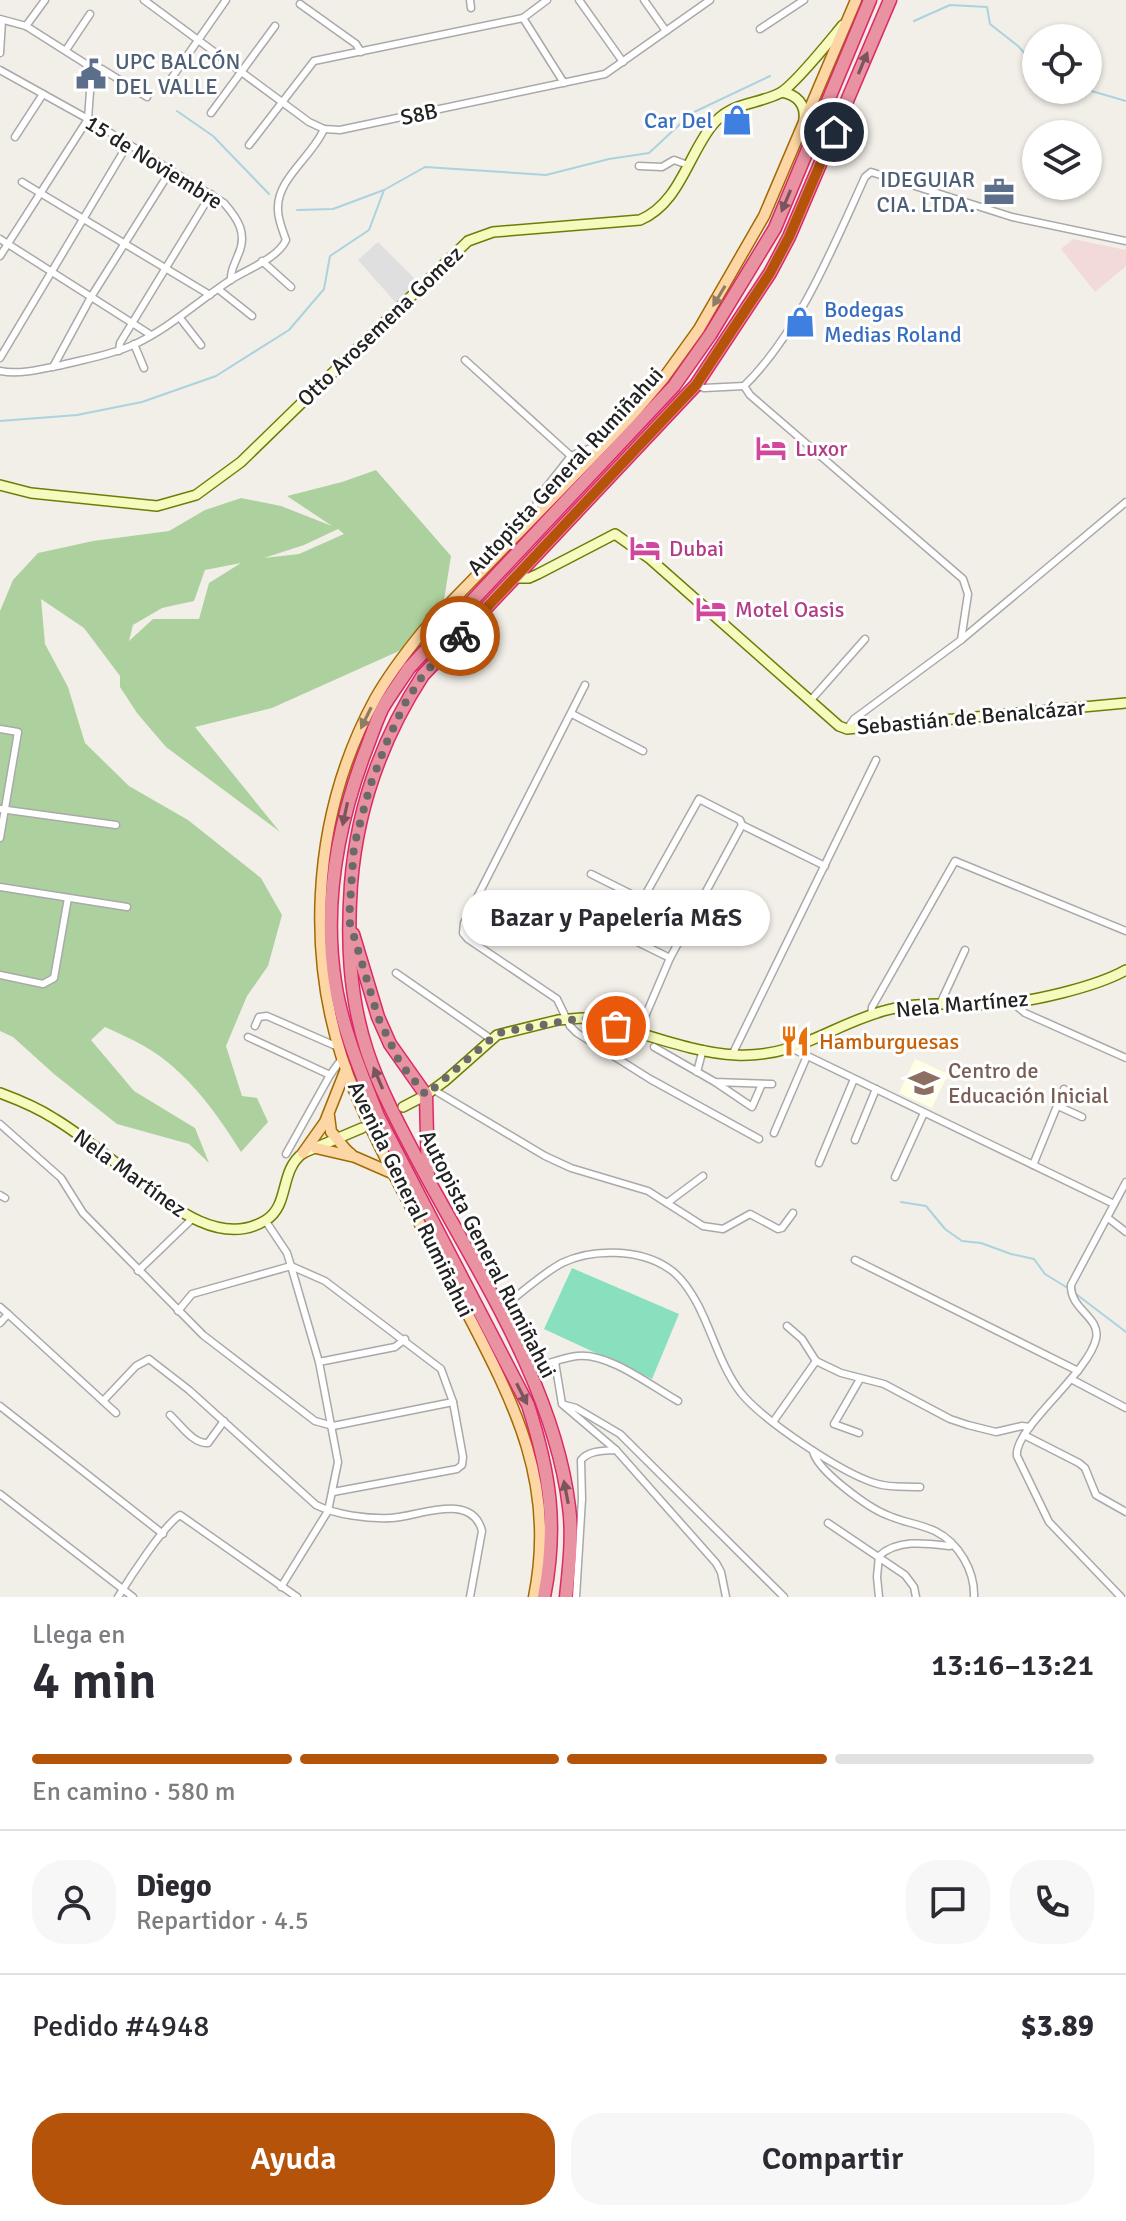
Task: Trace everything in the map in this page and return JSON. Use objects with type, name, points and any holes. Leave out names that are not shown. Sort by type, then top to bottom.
[{"type":"highway","name":"Autopista General Rumiñahui","points":[[544,1597],[553,1537],[542,1449],[528,1405],[378,1116],[360,1073],[334,975],[331,891],[336,853],[348,798],[372,735],[383,709],[409,668],[674,386],[718,323],[775,228],[870,0]]},
{"type":"highway","name":"Autopista General Rumiñahui","points":[[566,1597],[575,1553],[570,1509],[545,1413],[529,1370],[391,1109],[366,1049],[351,983],[349,920],[354,846],[380,758],[404,705],[423,675],[696,385],[770,273],[789,237],[890,0]]},
{"type":"highway","points":[[349,920],[378,1017],[390,1044],[400,1063],[430,1093],[428,1181]]},
{"type":"main road","name":"Avenida General Rumiñahui","points":[[534,1597],[539,1573],[541,1517],[539,1491],[527,1446],[500,1377],[356,1095],[327,997],[321,874],[335,797],[375,698],[396,665],[424,630],[608,441],[663,379],[699,329],[764,216],[856,2]]},
{"type":"main road","points":[[303,1153],[319,1133],[346,1069]]},
{"type":"main road","points":[[330,1110],[330,1129],[355,1157]]},
{"type":"main road","points":[[316,1148],[355,1157],[395,1175]]},
{"type":"street","points":[[26,26],[45,0]]},
{"type":"street","points":[[0,371],[53,367],[119,351],[180,318],[286,244],[277,209],[279,198],[324,129],[309,122],[144,0]]},
{"type":"street","points":[[164,89],[226,0]]},
{"type":"street","points":[[249,145],[314,61],[523,18],[547,0]]},
{"type":"street","points":[[579,0],[623,62]]},
{"type":"street","points":[[644,0],[666,31]]},
{"type":"street","name":"S8B","points":[[324,129],[353,128],[605,74],[710,0]]},
{"type":"street","points":[[760,29],[804,0]]},
{"type":"street","points":[[802,126],[805,117],[799,99],[782,92],[830,42],[856,2]]},
{"type":"street","points":[[300,4],[356,44],[361,52]]},
{"type":"street","points":[[66,50],[90,14]]},
{"type":"street","points":[[523,18],[564,83]]},
{"type":"street","points":[[0,53],[1,20],[26,26],[86,64],[102,69],[147,97]]},
{"type":"street","points":[[211,113],[275,26]]},
{"type":"street","points":[[0,256],[88,119],[91,78],[86,64]]},
{"type":"street","name":"15 de Noviembre","points":[[0,70],[211,194],[233,214],[242,232],[240,252],[230,274],[231,280]]},
{"type":"street","name":"Otto Arosemena Gomez","points":[[0,485],[31,493],[145,507],[169,504],[196,495],[241,462],[468,241],[493,232],[640,220],[668,200],[710,127],[725,112],[743,103],[782,92]]},
{"type":"street","points":[[15,137],[43,94]]},
{"type":"street","points":[[0,358],[128,144]]},
{"type":"street","points":[[639,166],[662,167],[674,160],[688,165]]},
{"type":"street","points":[[53,367],[91,297],[171,170]]},
{"type":"street","points":[[696,385],[704,388],[744,386],[757,374],[798,312],[828,257],[865,177],[871,172],[1012,217],[1126,241]]},
{"type":"street","points":[[22,182],[210,295]]},
{"type":"street","points":[[119,351],[120,343],[211,194]]},
{"type":"street","points":[[0,239],[151,335]]},
{"type":"street","points":[[262,261],[291,287]]},
{"type":"street","points":[[218,289],[252,316]]},
{"type":"street","points":[[180,318],[201,345]]},
{"type":"street","points":[[134,344],[144,368]]},
{"type":"street","points":[[465,360],[571,456]]},
{"type":"street","points":[[744,386],[750,395],[963,579],[968,594],[961,640]]},
{"type":"street","points":[[536,515],[537,499],[571,456],[608,441]]},
{"type":"street","points":[[847,729],[854,719],[961,640],[1126,502]]},
{"type":"street","name":"Sebastián de Benalcázar","points":[[514,578],[529,578],[615,534],[649,558],[839,726],[847,729],[1126,703]]},
{"type":"street","points":[[811,700],[865,639]]},
{"type":"street","points":[[585,685],[464,923],[463,933],[557,999],[577,1033],[759,1139]]},
{"type":"street","points":[[572,714],[643,751]]},
{"type":"street","points":[[0,729],[18,732],[2,809],[0,838]]},
{"type":"street","points":[[732,1055],[876,760]]},
{"type":"street","points":[[643,899],[697,800],[702,799],[740,820],[742,825],[825,866]]},
{"type":"street","points":[[2,809],[116,825]]},
{"type":"street","points":[[638,1033],[670,958],[742,825]]},
{"type":"street","points":[[871,1015],[872,1007],[951,864],[959,861],[1126,931]]},
{"type":"street","points":[[591,874],[689,923]]},
{"type":"street","points":[[0,887],[127,907]]},
{"type":"street","points":[[0,975],[43,984],[54,978],[68,898]]},
{"type":"street","points":[[566,907],[670,958]]},
{"type":"street","points":[[940,1004],[965,950]]},
{"type":"street","name":"Nela Martínez","points":[[403,1107],[430,1093],[491,1039],[513,1030],[567,1019],[582,1018],[732,1055],[760,1056],[793,1049],[871,1015],[901,1007],[1013,1003],[1099,981],[1125,971]]},
{"type":"street","points":[[396,973],[491,1039]]},
{"type":"street","points":[[1013,1003],[1025,1013],[1126,1058]]},
{"type":"street","points":[[255,1026],[259,1017],[267,1016],[342,1053],[286,1154]]},
{"type":"street","points":[[248,1037],[330,1075]]},
{"type":"street","points":[[654,1047],[752,1107],[762,1084]]},
{"type":"street","points":[[697,1072],[703,1049]]},
{"type":"street","points":[[793,1049],[1114,1204]]},
{"type":"street","points":[[774,1133],[807,1056]]},
{"type":"street","points":[[819,1163],[854,1079]]},
{"type":"street","points":[[715,1082],[772,1084]]},
{"type":"street","points":[[855,1140],[876,1089]]},
{"type":"street","points":[[1033,1165],[1064,1089]]},
{"type":"street","name":"Nela Martínez","points":[[0,1093],[55,1118],[169,1204],[193,1218],[235,1229],[265,1220]]},
{"type":"street","points":[[430,1093],[545,1156],[571,1168],[648,1191],[693,1222],[715,1230],[723,1229],[750,1214],[778,1229],[793,1213]]},
{"type":"street","points":[[1058,1106],[1082,1117]]},
{"type":"street","points":[[895,1177],[924,1113]]},
{"type":"street","points":[[0,1124],[61,1178],[83,1213],[203,1335],[315,1421],[333,1426],[453,1402]]},
{"type":"street","points":[[281,1587],[328,1511],[338,1462],[319,1362],[291,1266],[287,1253],[265,1220],[278,1211],[287,1175],[292,1164],[303,1153],[362,1128]]},
{"type":"street","points":[[667,1203],[703,1176]]},
{"type":"street","points":[[1121,1597],[1049,1522],[1016,1449],[1030,1427],[1078,1371],[1096,1342],[1094,1324],[1074,1303],[1070,1294],[1071,1285],[1126,1182]]},
{"type":"street","points":[[138,1271],[193,1218]]},
{"type":"street","points":[[1108,1218],[1126,1232]]},
{"type":"street","points":[[498,1311],[560,1264],[577,1257],[612,1253],[656,1261],[670,1268],[683,1281],[698,1304],[725,1368],[742,1394],[773,1422],[813,1451],[874,1484],[920,1487]]},
{"type":"street","points":[[855,1260],[1078,1371]]},
{"type":"street","points":[[178,1311],[192,1294],[291,1266],[325,1281],[441,1369],[453,1402],[462,1465],[457,1469],[333,1492]]},
{"type":"street","points":[[0,1307],[116,1413]]},
{"type":"street","points":[[0,1323],[8,1314]]},
{"type":"street","points":[[787,1326],[802,1339],[816,1361],[860,1379],[884,1384],[950,1419],[987,1431],[1030,1427]]},
{"type":"street","points":[[319,1362],[395,1347],[405,1339]]},
{"type":"street","points":[[529,1370],[576,1356],[593,1356],[678,1401]]},
{"type":"street","points":[[103,1401],[136,1366],[149,1359],[224,1421],[316,1505],[328,1511],[388,1518],[443,1510],[459,1510],[473,1515],[480,1521],[482,1531],[470,1597]]},
{"type":"street","points":[[773,1422],[816,1361]]},
{"type":"street","points":[[555,1362],[562,1404],[616,1450],[716,1563],[726,1597]]},
{"type":"street","points":[[859,1433],[834,1424],[860,1379]]},
{"type":"street","points":[[1071,1379],[1126,1408]]},
{"type":"street","points":[[562,1404],[576,1408],[620,1434],[784,1597]]},
{"type":"street","points":[[0,1406],[163,1534]]},
{"type":"street","points":[[170,1415],[204,1444],[224,1421]]},
{"type":"street","points":[[1024,1435],[1079,1463],[1085,1468],[1096,1495],[1126,1512]]},
{"type":"street","points":[[576,1597],[575,1553],[581,1460],[585,1455],[616,1450]]},
{"type":"street","points":[[813,1451],[816,1461],[843,1487],[884,1514],[938,1532],[969,1567],[974,1581],[974,1597]]},
{"type":"street","points":[[0,1494],[133,1597]]},
{"type":"street","points":[[118,1597],[175,1517],[180,1515],[297,1597]]},
{"type":"street","points":[[828,1523],[905,1575],[914,1587],[916,1597]]},
{"type":"street","points":[[879,1597],[879,1556],[891,1546],[925,1543],[952,1547]]},
{"type":"shaded area","points":[[1073,239],[1126,250],[1126,266],[1095,292],[1061,249]]},
{"type":"shaded area","points":[[378,242],[418,282],[396,303],[358,260]]},
{"type":"shaded area","name":"Centro de Educación Inicial","points":[[915,1059],[948,1074],[932,1108],[899,1093]]},
{"type":"green space","points":[[376,470],[451,556],[444,600],[399,651],[272,708],[195,727],[280,832],[166,747],[137,713],[120,687],[120,676],[84,628],[41,599],[45,644],[68,687],[85,743],[129,786],[188,820],[261,878],[282,915],[268,966],[247,996],[226,1046],[242,1096],[257,1098],[268,1122],[241,1152],[199,1093],[159,1056],[105,1027],[91,1040],[134,1091],[195,1128],[209,1163],[189,1144],[117,1124],[13,1037],[0,1031],[0,611],[13,580],[38,553],[93,541],[169,531],[205,510],[241,498],[281,506],[332,526],[287,496]],"holes":[[[338,529],[344,534],[299,554],[264,558],[304,545]],[[241,563],[209,583],[199,619],[153,619],[129,641],[133,625],[162,608],[194,601],[205,570]]]},
{"type":"green space","points":[[572,1268],[679,1314],[652,1379],[544,1329]]},
{"type":"waterway","points":[[914,21],[950,5],[987,7],[990,24],[1022,50]]},
{"type":"waterway","points":[[0,421],[77,415],[142,402],[216,376],[289,330],[324,289],[330,256],[369,230],[384,190],[425,167],[546,175],[609,159],[649,153],[692,113],[770,76]]},
{"type":"waterway","points":[[1102,94],[1126,101]]},
{"type":"waterway","points":[[177,111],[213,136],[269,194]]},
{"type":"waterway","points":[[297,210],[333,209],[384,190]]},
{"type":"waterway","points":[[901,1202],[926,1206],[945,1229],[962,1241],[981,1243],[1034,1259],[1045,1274],[1066,1287]]},
{"type":"waterway","points":[[1076,1294],[1126,1332]]},
{"type":"way so far","points":[[460,636],[423,675],[404,705],[370,786],[354,846],[349,920],[378,1017],[400,1063],[426,1095],[502,1032],[582,1018],[616,1026]]},
{"type":"place","name":"UPC BALCÓN DEL VALLE","points":[[91,74]]},
{"type":"place","name":"Car Del","points":[[737,120]]},
{"type":"place","name":"IDEGUIAR CIA. LTDA.","points":[[999,192]]},
{"type":"place","name":"Bodegas Medias Roland","points":[[800,322]]},
{"type":"place","name":"Luxor","points":[[771,448]]},
{"type":"place","name":"Dubai","points":[[645,548]]},
{"type":"place","name":"Motel Oasis","points":[[711,609]]},
{"type":"place","name":"Bazar y Papelería M&S","points":[[616,1026]]},
{"type":"place","name":"Hamburguesas","points":[[795,1041]]},
{"type":"place","name":"Centro de Educación Inicial","points":[[924,1083]]},
{"type":"route","points":[[460,636],[696,385],[770,273],[789,237],[834,132]]}]
